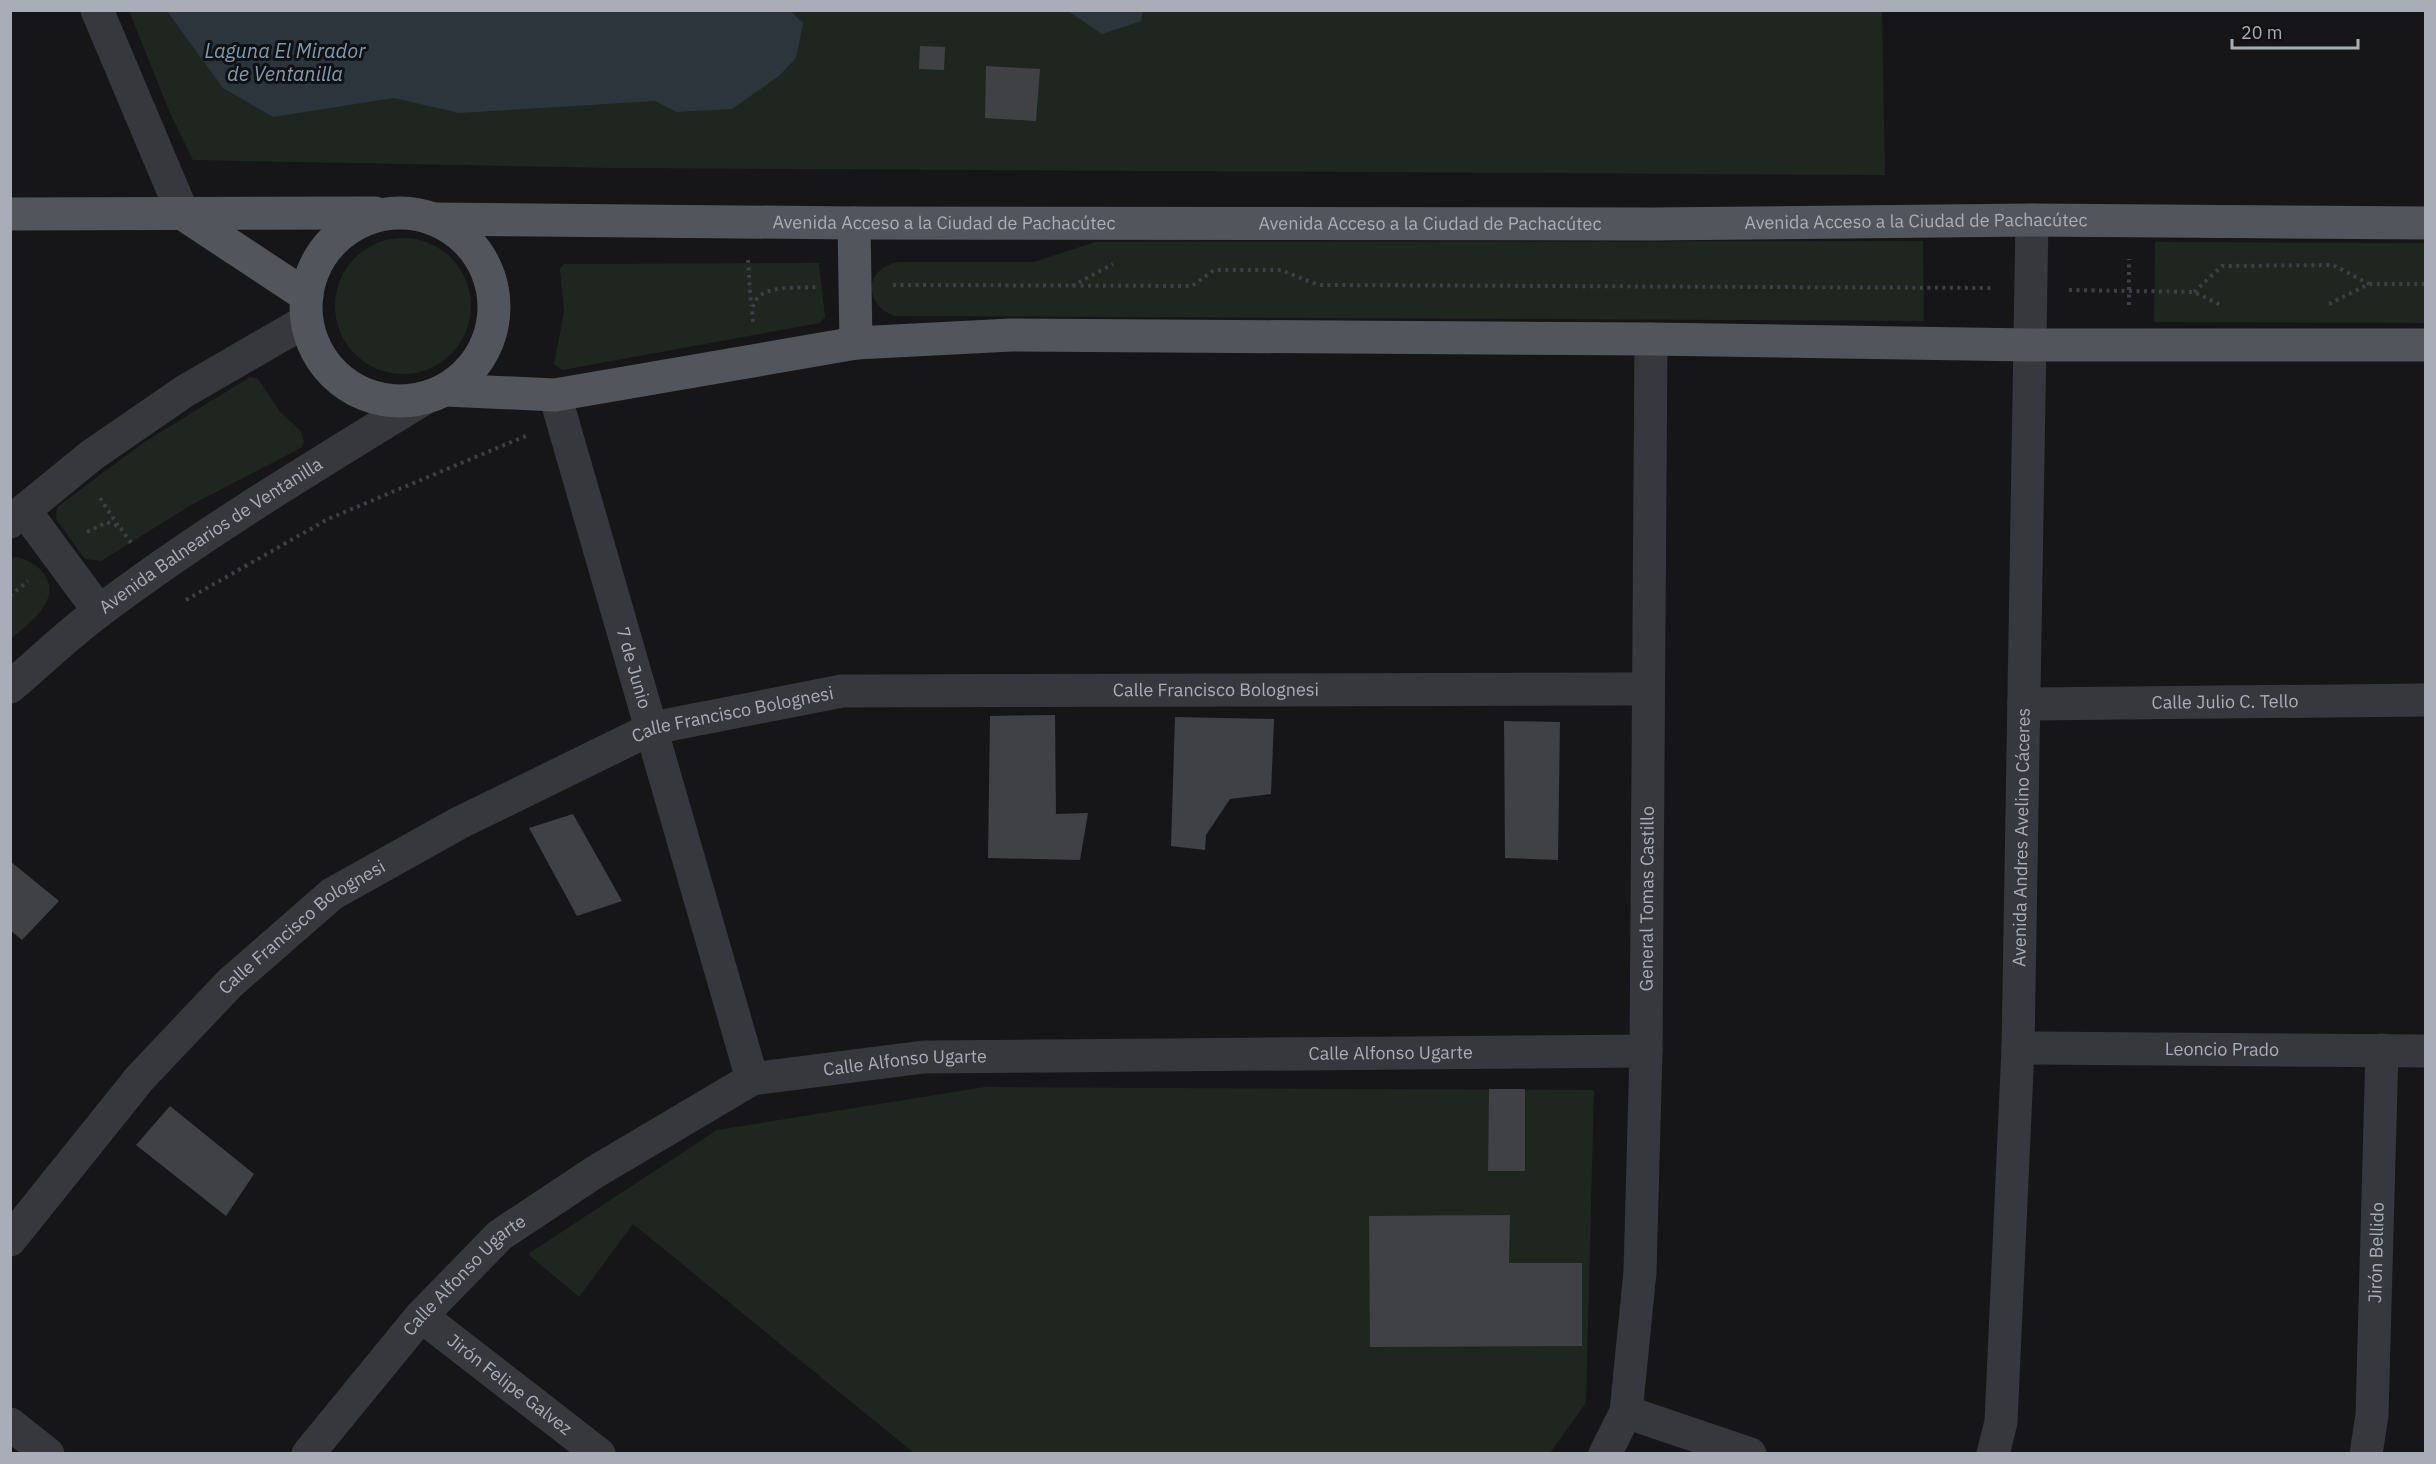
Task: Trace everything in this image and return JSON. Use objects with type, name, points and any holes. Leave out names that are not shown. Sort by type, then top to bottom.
[{"type":"main road","points":[[398,213],[372,217],[348,229],[323,255],[314,270],[307,309],[316,351],[334,376],[360,393],[391,402],[434,395],[555,395],[856,343],[1011,335],[1652,339],[2030,345],[2426,345]]},
{"type":"main road","points":[[10,214],[398,213],[434,219],[461,234],[481,258],[492,285],[495,316],[486,345],[470,371],[434,395]]},
{"type":"main road","points":[[183,214],[307,309]]},
{"type":"main road","name":"Avenida Acceso a la Ciudad de Pachacútec","points":[[434,219],[854,223],[1653,224],[2032,220],[2426,223]]},
{"type":"main road","points":[[854,223],[856,343]]},
{"type":"street","points":[[97,10],[183,214]]},
{"type":"street","name":"Avenida Andres Avelino Cáceres","points":[[1993,1454],[2001,1422],[2018,1048],[2032,220]]},
{"type":"street","points":[[99,611],[57,555],[18,517],[92,455],[307,309]]},
{"type":"street","name":"General Tomas Castillo","points":[[1605,1454],[1626,1412],[1640,1272],[1646,1051],[1647,689],[1652,339]]},
{"type":"street","name":"Avenida Balnearios de Ventanilla","points":[[10,687],[99,611],[232,517],[434,395]]},
{"type":"street","name":"7 de Junio","points":[[555,395],[653,728],[752,1079]]},
{"type":"street","name":"Calle Francisco Bolognesi","points":[[10,1240],[140,1078],[230,983],[332,894],[459,823],[653,728],[842,692],[1647,689]]},
{"type":"street","name":"Calle Julio C. Tello","points":[[2024,704],[2426,700]]},
{"type":"street","name":"Leoncio Prado","points":[[2018,1048],[2426,1051]]},
{"type":"street","name":"Jirón Bellido","points":[[2366,1454],[2372,1416],[2382,1050]]},
{"type":"street","name":"Calle Alfonso Ugarte","points":[[308,1454],[421,1316],[500,1235],[595,1172],[752,1079],[924,1058],[1646,1051]]},
{"type":"street","name":"Jirón Felipe Galvez","points":[[421,1316],[599,1454]]},
{"type":"street","points":[[1626,1412],[1750,1454]]},
{"type":"street","points":[[10,1424],[48,1454]]},
{"type":"path","points":[[2129,220],[2129,345]]},
{"type":"path","points":[[749,222],[751,310],[759,360]]},
{"type":"path","points":[[2194,292],[2223,266],[2333,265],[2369,284]]},
{"type":"path","points":[[751,310],[754,301],[764,291],[855,285],[1192,286],[1214,270],[1281,270],[1318,285],[2194,292],[2224,307]]},
{"type":"path","points":[[2326,306],[2369,284],[2426,284]]},
{"type":"path","points":[[10,596],[57,555],[93,528],[108,522],[120,527],[172,599],[181,603],[328,519],[531,433],[565,426]]},
{"type":"shaded area","points":[[129,11],[1882,11],[1885,175],[610,168],[193,160],[170,113]]},
{"type":"shaded area","points":[[403,238],[429,243],[441,249],[451,258],[460,268],[466,280],[471,306],[466,332],[460,344],[451,354],[441,363],[429,369],[403,374],[377,369],[365,363],[355,354],[346,344],[340,332],[335,306],[340,280],[346,268],[355,258],[365,249],[377,243]]},
{"type":"shaded area","points":[[1923,241],[1924,321],[894,316],[877,303],[872,287],[879,272],[898,262],[1034,262],[1095,242]]},
{"type":"shaded area","points":[[2155,242],[2425,243],[2425,323],[2154,322]]},
{"type":"shaded area","points":[[819,263],[825,317],[820,323],[562,370],[554,364],[564,312],[560,269],[564,264]]},
{"type":"shaded area","points":[[250,377],[258,379],[281,413],[301,431],[304,442],[301,448],[191,505],[101,561],[85,559],[56,519],[57,507],[143,443]]},
{"type":"shaded area","points":[[15,557],[24,559],[39,568],[48,581],[49,589],[41,611],[11,639],[11,559]]},
{"type":"shaded area","points":[[985,1087],[1594,1090],[1586,1403],[1550,1453],[914,1453],[633,1224],[579,1297],[528,1254],[717,1130]]},
{"type":"water","name":"Laguna El Mirador de Ventanilla","points":[[789,10],[803,23],[796,58],[779,76],[732,109],[677,112],[655,101],[459,113],[394,98],[273,117],[223,88],[167,11]]},
{"type":"water","points":[[1068,11],[1143,11],[1141,21],[1102,34]]},
{"type":"building","points":[[920,46],[945,47],[944,70],[919,69]]},
{"type":"building","points":[[986,66],[1040,69],[1036,121],[985,118]]},
{"type":"building","points":[[1055,715],[1056,814],[1088,813],[1080,860],[988,858],[990,716]]},
{"type":"building","points":[[1175,717],[1274,719],[1271,794],[1230,799],[1206,835],[1205,850],[1171,846]]},
{"type":"building","points":[[1504,721],[1560,722],[1558,860],[1505,858]]},
{"type":"building","points":[[573,814],[622,901],[577,916],[529,828]]},
{"type":"building","points":[[10,861],[59,901],[22,940],[10,930]]},
{"type":"building","points":[[1489,1089],[1525,1089],[1525,1171],[1488,1171]]},
{"type":"building","points":[[170,1106],[254,1174],[226,1216],[136,1145]]},
{"type":"building","points":[[1510,1215],[1509,1263],[1582,1263],[1582,1346],[1370,1347],[1369,1216]]}]
